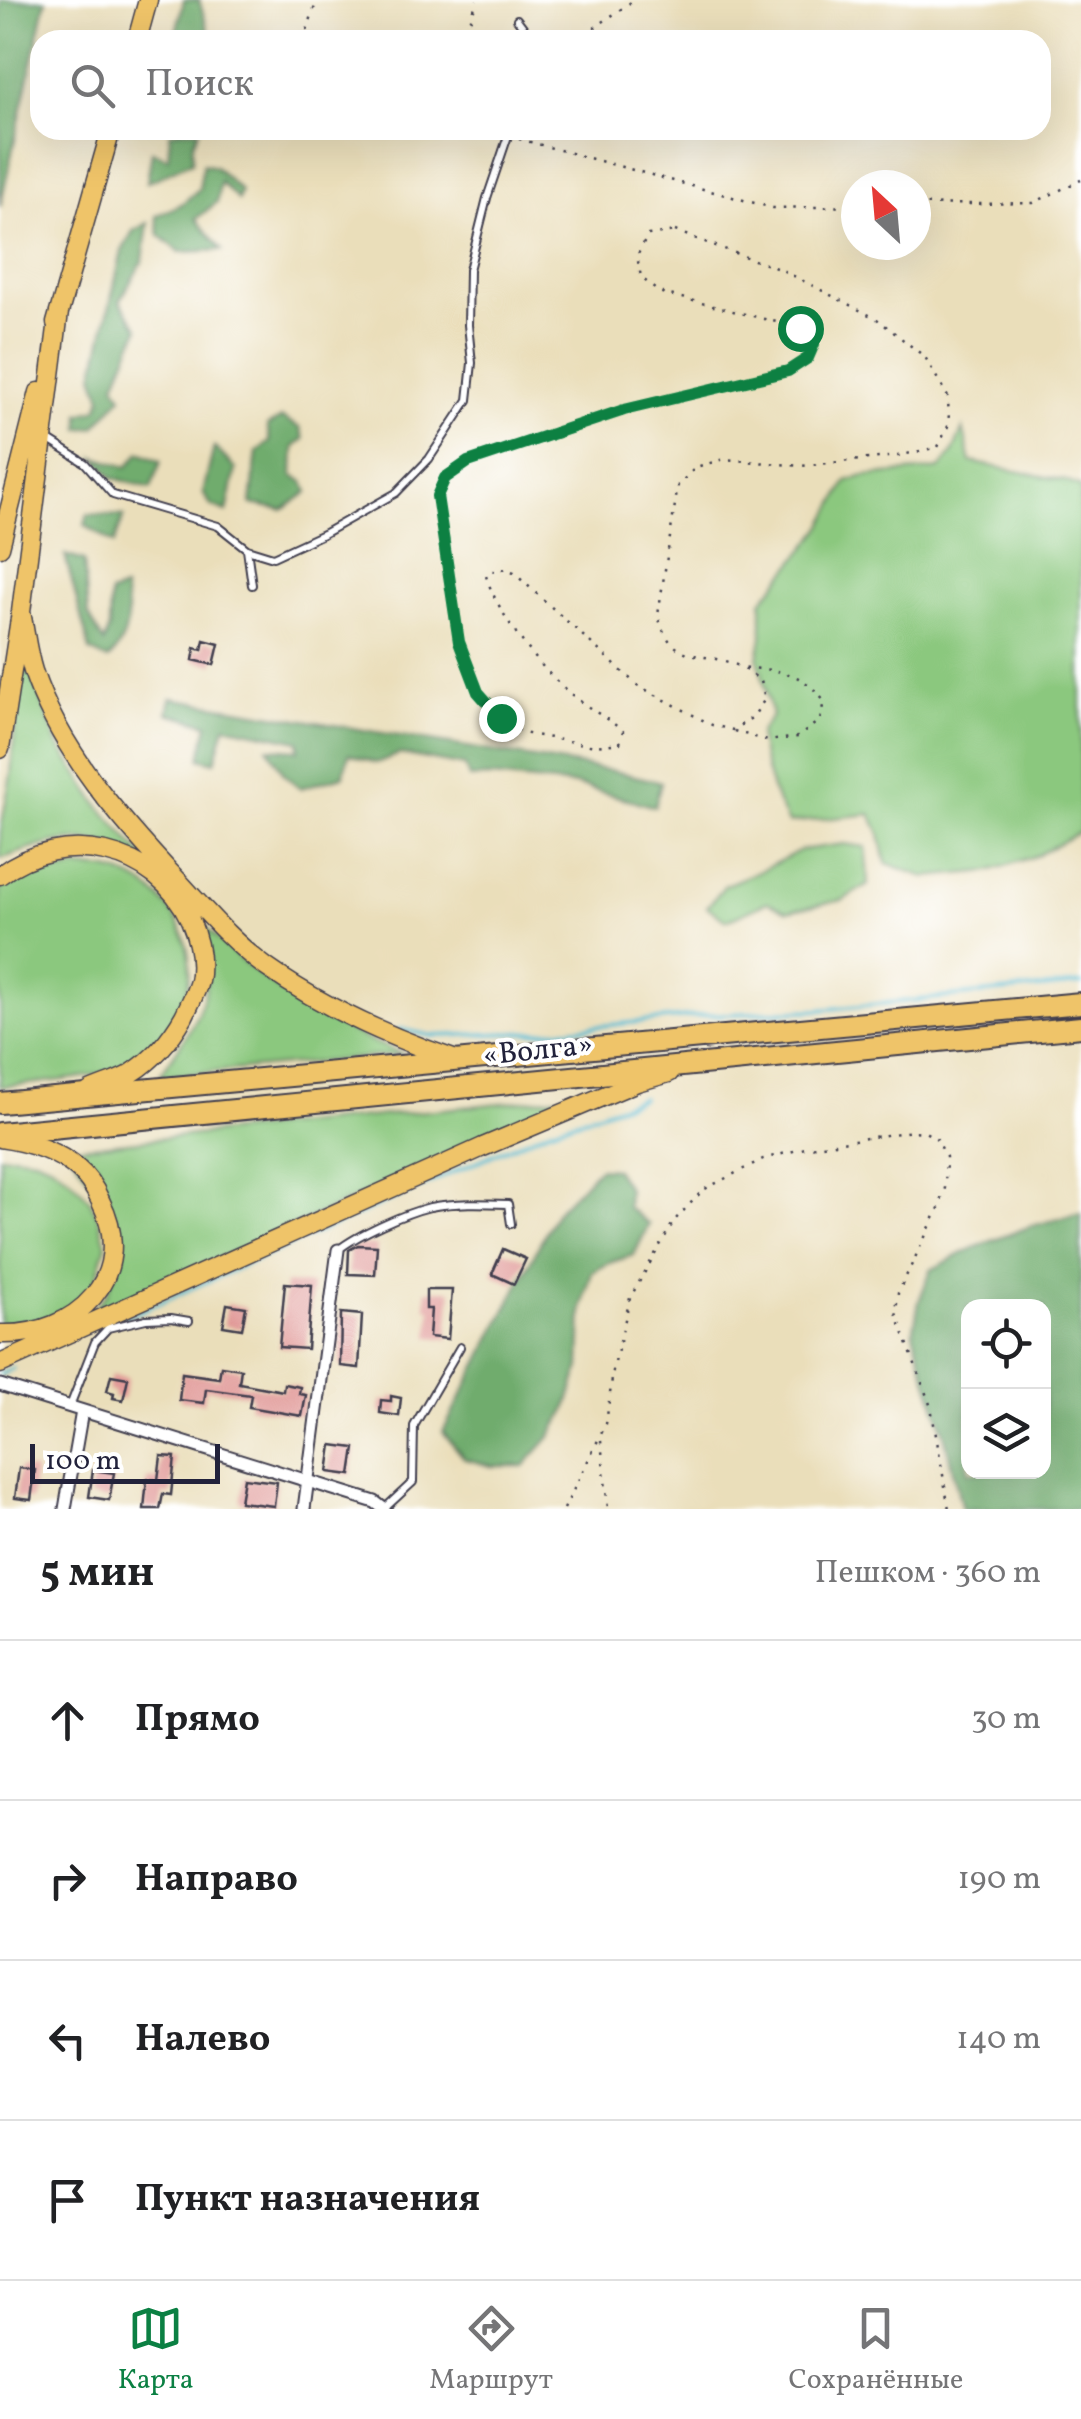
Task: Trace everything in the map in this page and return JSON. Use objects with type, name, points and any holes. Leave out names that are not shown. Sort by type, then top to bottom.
[{"type":"highway","name":"«Волга»","points":[[0,1103],[1081,1003]]},
{"type":"highway","name":"«Волга»","points":[[0,1135],[1081,1027]]},
{"type":"main road","points":[[140,30],[148,0]]},
{"type":"main road","points":[[0,547],[59,312],[108,140]]},
{"type":"main road","points":[[0,749],[59,312]]},
{"type":"main road","points":[[21,612],[32,670],[80,763],[133,834],[220,926],[262,964],[308,995],[400,1040],[456,1061]]},
{"type":"main road","points":[[0,875],[18,863],[62,851],[112,852],[132,859],[160,880],[184,908],[196,934],[201,960],[198,981],[178,1027],[159,1052],[131,1074],[78,1096]]},
{"type":"main road","points":[[0,1364],[546,1120],[637,1082],[694,1066]]},
{"type":"main road","points":[[0,1135],[58,1154],[81,1171],[106,1210],[112,1236],[110,1267],[95,1297],[78,1312],[55,1326],[22,1335],[0,1334]]},
{"type":"street","points":[[304,1509],[338,1250]]},
{"type":"street","points":[[0,1385],[308,1480],[376,1502],[384,1509]]},
{"type":"street","points":[[65,1509],[76,1409]]},
{"type":"lane","points":[[517,19],[525,30]]},
{"type":"lane","points":[[43,436],[85,463],[113,496],[218,526],[247,549],[274,557],[396,494],[428,460],[468,400],[472,363],[469,270],[506,140]]},
{"type":"lane","points":[[247,549],[252,585]]},
{"type":"lane","points":[[338,1250],[354,1237],[429,1208],[508,1204],[510,1224]]},
{"type":"lane","points":[[76,1409],[95,1342],[108,1328],[146,1319],[189,1321]]},
{"type":"lane","points":[[384,1509],[413,1482],[414,1426],[460,1347]]},
{"type":"path","points":[[308,30],[318,0]]},
{"type":"path","points":[[467,30],[477,0]]},
{"type":"path","points":[[592,30],[634,0]]},
{"type":"path","points":[[536,140],[773,208],[841,206]]},
{"type":"path","points":[[931,205],[1032,203],[1081,181]]},
{"type":"path","points":[[675,231],[784,271],[877,319],[925,357],[948,397],[949,424],[938,447],[898,456],[802,466],[724,459],[696,467],[678,485],[658,616],[662,634],[678,650],[796,677],[810,683],[824,701],[820,720],[798,736],[768,741],[733,730],[712,724],[637,686],[514,574],[499,568],[486,576],[492,594],[521,640],[570,694],[623,731],[620,743],[595,746],[523,734],[501,718],[478,692],[459,642],[437,496],[445,478],[468,462],[624,410],[788,371],[808,358],[814,344],[800,328],[658,292],[640,278],[636,256],[648,235],[675,231]]},
{"type":"path","points":[[733,730],[753,717],[765,698],[761,681],[740,667]]},
{"type":"path","points":[[564,1509],[606,1424],[613,1371],[630,1298],[674,1221],[703,1190],[762,1160],[809,1148],[912,1132],[925,1132],[937,1138],[946,1156],[945,1188],[940,1208],[898,1293],[896,1313],[931,1407],[949,1509]]},
{"type":"path","points":[[601,1437],[608,1509]]},
{"type":"green space","points":[[0,0],[46,0],[39,30],[30,30],[30,72],[0,207]]},
{"type":"green space","points":[[184,0],[199,0],[208,30],[176,30]]},
{"type":"green space","points":[[169,140],[194,140],[192,162],[147,182],[152,151],[168,158]]},
{"type":"green space","points":[[203,164],[215,167],[241,191],[238,200],[220,182],[217,202],[196,219],[222,250],[180,252],[159,235],[156,216],[182,204],[199,189]]},
{"type":"green space","points":[[148,223],[143,260],[120,301],[139,328],[115,384],[122,396],[95,427],[80,429],[80,414],[97,409],[102,398],[94,375],[122,251],[133,231]]},
{"type":"green space","points":[[282,418],[300,428],[304,439],[294,447],[293,476],[304,482],[308,492],[283,510],[251,504],[257,451],[270,442],[267,426]]},
{"type":"green space","points":[[963,428],[971,462],[1081,487],[1081,831],[1038,855],[990,871],[925,877],[886,863],[871,814],[788,823],[769,779],[759,733],[772,716],[758,658],[762,601],[821,529],[847,481],[940,469]]},
{"type":"green space","points":[[214,447],[236,469],[227,512],[211,506],[203,493]]},
{"type":"green space","points":[[140,452],[161,461],[151,488],[113,478],[95,457],[127,467]]},
{"type":"green space","points":[[88,514],[124,516],[114,544],[85,525]]},
{"type":"green space","points":[[65,555],[84,561],[88,614],[104,643],[109,628],[110,594],[124,589],[126,627],[108,660],[90,651]]},
{"type":"green space","points":[[22,646],[57,743],[100,807],[151,865],[100,843],[75,840],[0,859]]},
{"type":"green space","points":[[171,698],[661,782],[655,807],[576,785],[469,778],[465,766],[400,754],[376,763],[349,754],[343,776],[300,788],[284,774],[268,748],[299,750],[299,741],[225,726],[215,762],[200,758],[208,724],[168,713]]},
{"type":"green space","points":[[844,844],[866,847],[868,884],[843,900],[788,911],[767,902],[727,920],[707,907],[725,885],[801,850]]},
{"type":"green space","points":[[77,868],[108,870],[131,878],[168,907],[187,949],[185,995],[160,1040],[128,1065],[74,1079],[0,1087],[0,889],[18,878]]},
{"type":"green space","points":[[199,921],[245,963],[294,999],[347,1030],[404,1054],[159,1077],[186,1036],[205,992],[207,960]]},
{"type":"green space","points":[[588,1094],[86,1318],[107,1293],[118,1264],[120,1239],[114,1213],[71,1154],[71,1148]]},
{"type":"green space","points":[[13,1155],[52,1165],[71,1179],[89,1199],[106,1245],[93,1290],[68,1313],[38,1326],[0,1327],[0,1156]]},
{"type":"green space","points":[[599,1168],[615,1169],[628,1189],[627,1207],[649,1224],[634,1255],[592,1272],[582,1307],[580,1368],[566,1411],[550,1437],[524,1466],[491,1466],[465,1459],[443,1432],[556,1212]]},
{"type":"green space","points":[[1081,1213],[1081,1509],[962,1509],[944,1433],[913,1333],[919,1301],[931,1270],[971,1249],[1031,1226]]},
{"type":"building","points":[[204,640],[219,644],[214,665],[193,660],[195,648],[202,650]]},
{"type":"building","points":[[358,1245],[377,1246],[375,1275],[348,1274],[349,1250]]},
{"type":"building","points":[[503,1249],[526,1259],[514,1284],[492,1274]]},
{"type":"building","points":[[285,1283],[312,1285],[307,1349],[279,1347]]},
{"type":"building","points":[[426,1290],[452,1290],[448,1339],[429,1337],[431,1309],[426,1309]]},
{"type":"building","points":[[227,1304],[246,1307],[242,1329],[223,1326]]},
{"type":"building","points":[[341,1313],[362,1315],[359,1368],[340,1366]]},
{"type":"building","points":[[221,1366],[241,1369],[239,1383],[283,1391],[284,1384],[300,1387],[299,1394],[306,1395],[302,1416],[249,1407],[251,1395],[206,1389],[204,1403],[179,1400],[182,1373],[219,1378]]},
{"type":"building","points":[[111,1375],[128,1378],[123,1400],[113,1398],[114,1393],[107,1391]]},
{"type":"building","points":[[391,1396],[401,1398],[399,1416],[380,1413],[381,1400],[391,1401]]},
{"type":"building","points":[[332,1445],[355,1448],[351,1475],[328,1472]]},
{"type":"building","points":[[161,1456],[175,1457],[171,1495],[163,1494],[160,1509],[144,1509],[147,1479],[158,1480]]},
{"type":"building","points":[[19,1468],[35,1470],[31,1500],[15,1498]]},
{"type":"building","points":[[93,1470],[114,1473],[109,1500],[89,1497]]},
{"type":"building","points":[[244,1478],[277,1482],[274,1506],[240,1502]]},
{"type":"waterway","points":[[399,1029],[433,1036],[541,1032],[1081,984]]},
{"type":"waterway","points":[[122,1319],[549,1130],[642,1098]]},
{"type":"waterway","points":[[1,1374],[13,1368]]},
{"type":"route","points":[[501,718],[478,692],[459,642],[437,496],[445,478],[468,462],[624,410],[788,371],[808,358],[814,344],[800,328]]}]
